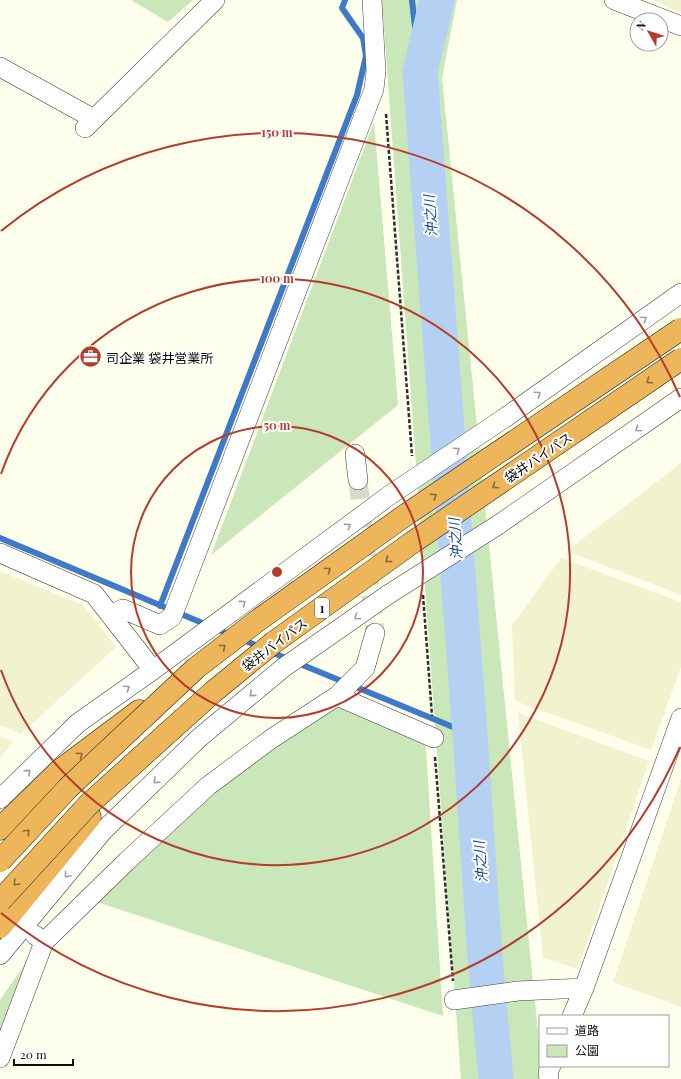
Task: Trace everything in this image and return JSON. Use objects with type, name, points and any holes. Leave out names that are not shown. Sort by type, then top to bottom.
[{"type":"highway","name":"袋井バイパス","points":[[0,861],[68,788],[196,668],[257,621],[407,514],[681,329]]},
{"type":"highway","name":"袋井バイパス","points":[[0,901],[89,804],[213,692],[273,643],[413,542],[681,359]]},
{"type":"highway","points":[[0,829],[59,771],[196,668]]},
{"type":"highway","points":[[0,927],[96,809],[213,692]]},
{"type":"street","points":[[0,67],[90,123],[215,0]]},
{"type":"street","points":[[110,615],[123,609],[160,625],[172,617],[374,89],[376,71],[372,0]]},
{"type":"street","points":[[614,0],[681,26]]},
{"type":"street","points":[[0,799],[78,723],[153,670],[390,495],[506,417],[681,293]]},
{"type":"street","points":[[0,955],[103,831],[199,738],[283,668],[389,594],[498,525],[681,398]]},
{"type":"street","points":[[355,454],[358,480]]},
{"type":"street","points":[[0,553],[94,594],[153,670]]},
{"type":"street","points":[[0,1058],[44,942],[127,860],[208,786],[271,739],[337,696],[365,668],[375,633]]},
{"type":"street","points":[[337,696],[434,738]]},
{"type":"street","points":[[572,1015],[584,988],[681,718]]},
{"type":"street","points":[[25,926],[44,942]]},
{"type":"street","points":[[454,1000],[518,991],[584,988]]},
{"type":"street","points":[[549,1079],[548,1072],[550,1067]]},
{"type":"green space","points":[[131,0],[193,0],[168,22]]},
{"type":"green space","points":[[382,0],[457,0],[442,78],[539,1042],[539,1067],[541,1067],[543,1079],[461,1079]]},
{"type":"green space","points":[[653,0],[681,0],[681,13]]},
{"type":"green space","points":[[374,122],[398,405],[211,555]]},
{"type":"green space","points":[[681,463],[681,595],[567,551]]},
{"type":"green space","points":[[561,558],[681,602],[681,667],[651,750],[515,701],[512,625]]},
{"type":"green space","points":[[0,571],[83,605],[116,647],[21,734],[0,725]]},
{"type":"green space","points":[[328,702],[425,734],[443,1016],[88,899],[223,775]]},
{"type":"green space","points":[[518,713],[649,761],[578,969],[543,958]]},
{"type":"green space","points":[[0,736],[14,742],[0,757]]},
{"type":"green space","points":[[681,778],[681,1007],[613,982]]},
{"type":"green space","points":[[25,964],[0,1036],[0,1000]]},
{"type":"waterway","points":[[160,606],[357,95],[366,56],[363,38],[342,8],[345,0]]},
{"type":"waterway","points":[[412,0],[420,72]]},
{"type":"waterway","name":"沖之川","points":[[437,0],[420,72],[470,734],[485,958],[496,1079]]},
{"type":"waterway","points":[[0,538],[231,635]]},
{"type":"waterway","points":[[241,639],[260,647]]},
{"type":"waterway","points":[[271,652],[470,734]]},
{"type":"tunnel","points":[[358,480],[375,633]]},
{"type":"place","name":"司企業 袋井営業所","points":[[91,357]]}]
